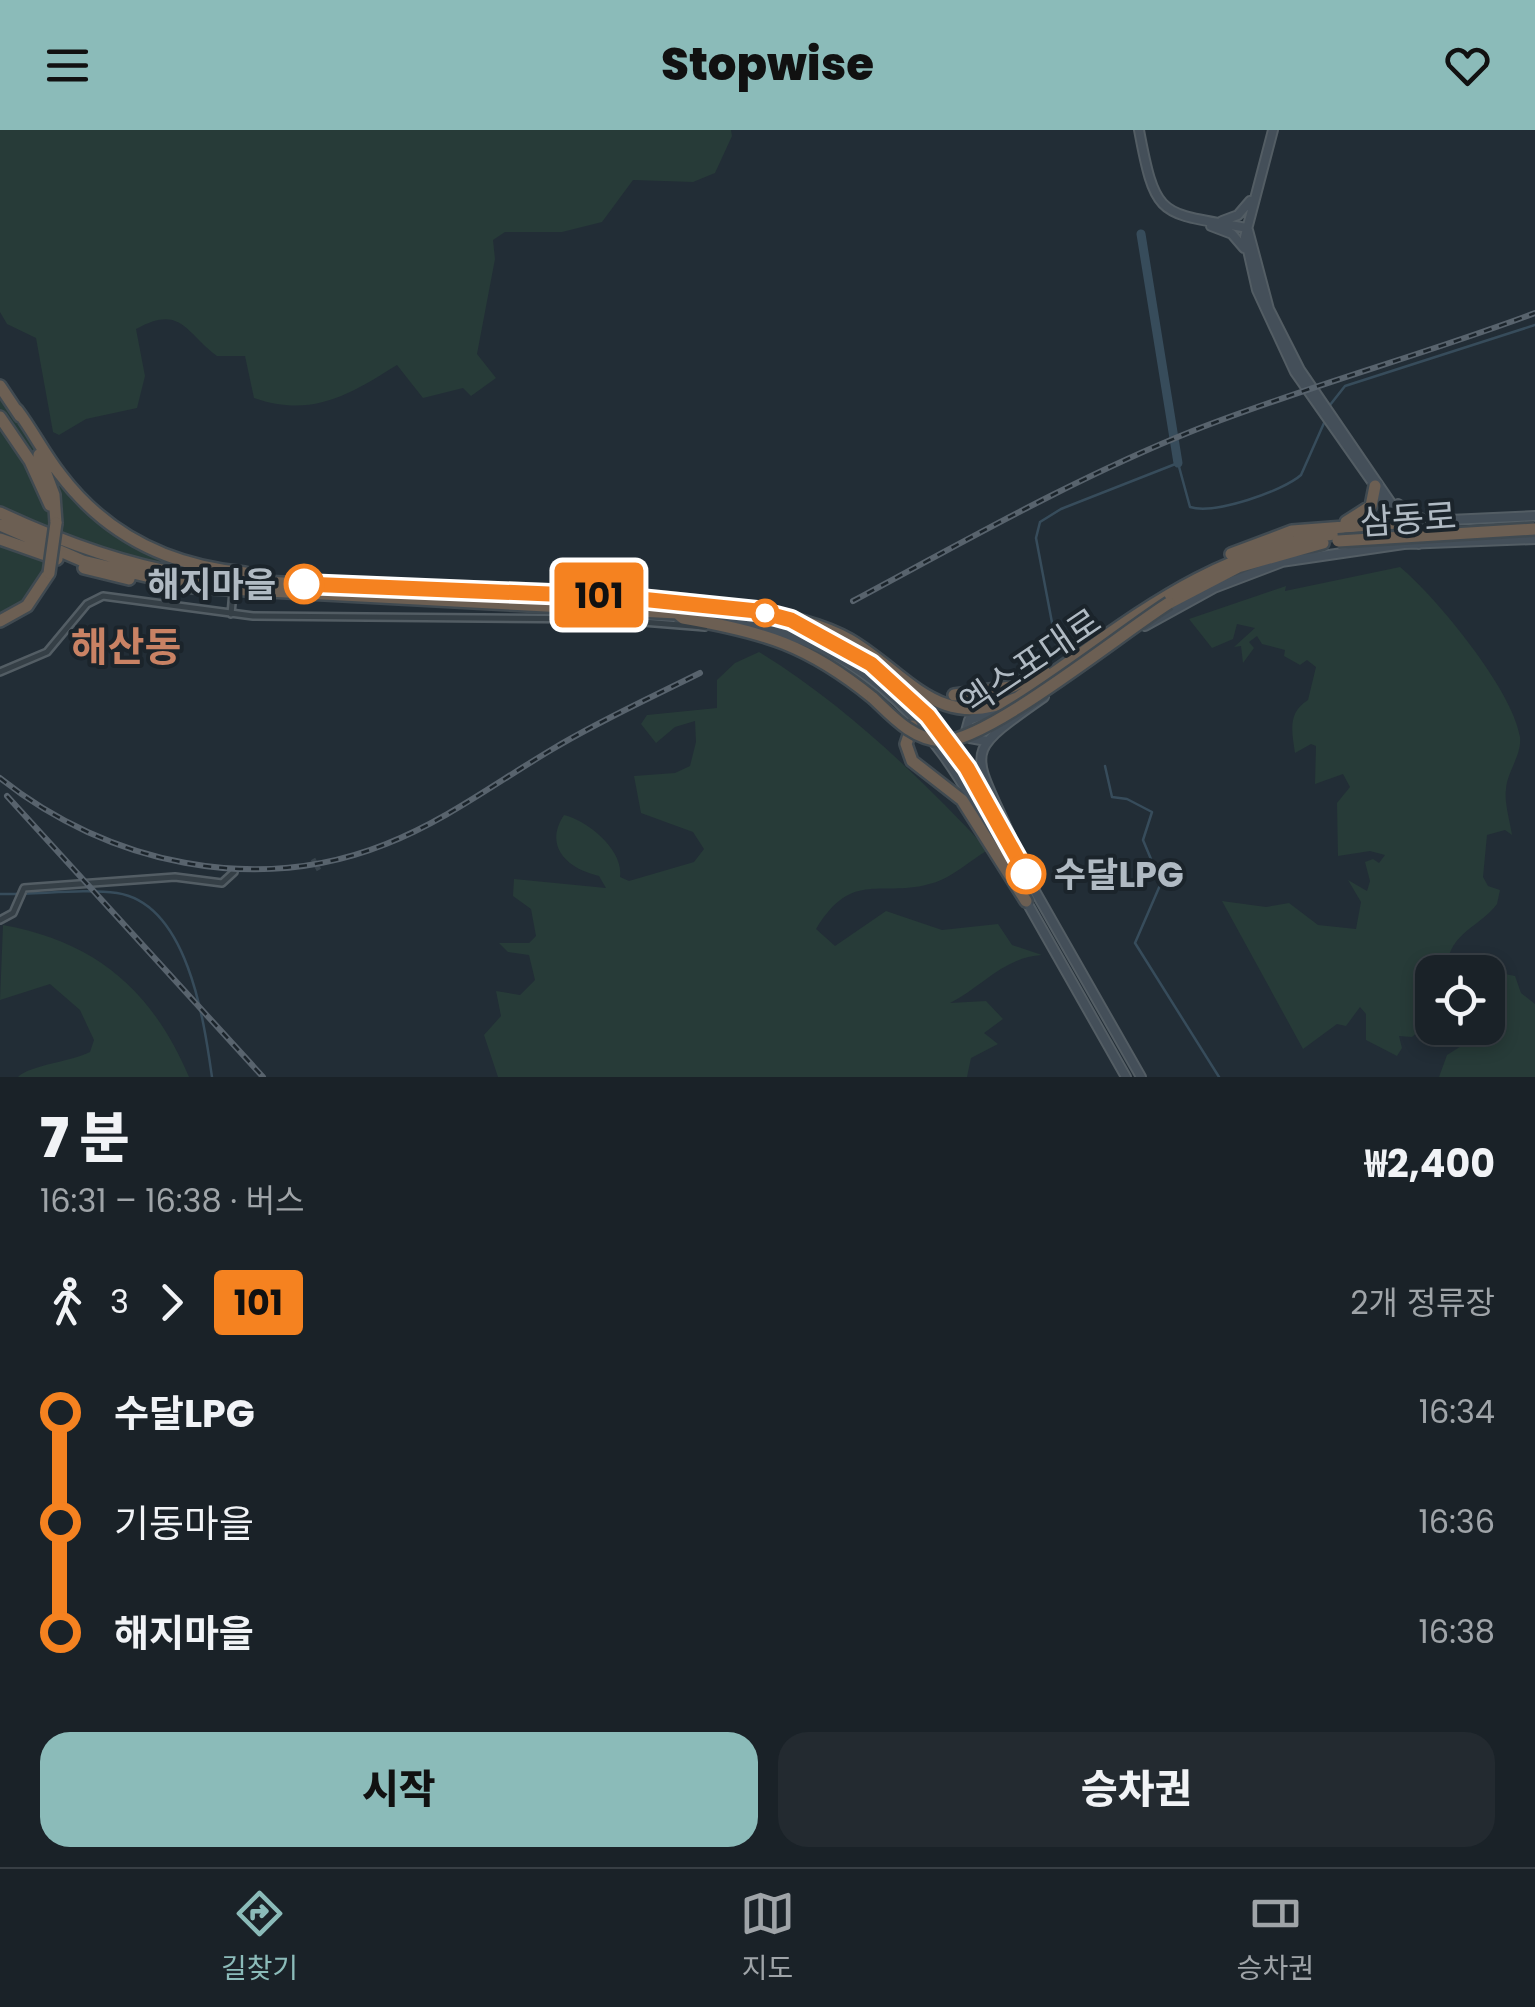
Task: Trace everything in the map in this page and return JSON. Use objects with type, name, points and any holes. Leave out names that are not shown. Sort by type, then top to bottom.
[{"type":"highway","points":[[0,386],[72,489],[126,536],[183,563],[247,574],[267,582]]},
{"type":"highway","points":[[0,621],[27,606],[49,573],[56,523],[50,484],[17,410]]},
{"type":"highway","points":[[0,417],[30,461],[56,523]]},
{"type":"highway","points":[[1338,533],[1365,513],[1377,485]]},
{"type":"highway","name":"엑스포대로","points":[[0,512],[62,542],[185,574],[267,582],[621,597],[757,611],[850,640],[922,695],[946,706],[978,708],[1017,698],[1079,652],[1237,558],[1338,533]]},
{"type":"highway","points":[[1338,533],[1535,519]]},
{"type":"highway","points":[[1338,533],[1401,522]]},
{"type":"highway","name":"엑스포대로","points":[[0,525],[83,561],[161,582],[233,592],[684,619],[778,639],[827,662],[914,734],[938,741],[961,739],[994,722],[1167,598],[1265,557],[1338,533]]},
{"type":"highway","points":[[1338,533],[1535,529]]},
{"type":"highway","points":[[0,539],[114,578],[161,582]]},
{"type":"highway","points":[[954,695],[1018,684],[1079,652]]},
{"type":"highway","points":[[912,726],[906,744],[912,761],[965,804],[1026,901]]},
{"type":"street","points":[[1139,130],[1155,197],[1172,213],[1247,228]]},
{"type":"street","points":[[1273,130],[1247,228],[1248,255],[1262,305],[1287,358],[1377,485],[1407,513],[1428,521]]},
{"type":"street","points":[[1218,223],[1238,216],[1255,193]]},
{"type":"street","points":[[1198,220],[1232,234],[1248,255]]},
{"type":"street","points":[[1247,228],[1276,324],[1300,370],[1419,544]]},
{"type":"street","name":"삼동로","points":[[1401,522],[1535,519]]},
{"type":"street","points":[[1401,522],[1408,544]]},
{"type":"street","name":"삼동로","points":[[1286,561],[1408,544],[1535,539]]},
{"type":"street","points":[[1197,587],[1286,561]]},
{"type":"street","points":[[1015,854],[980,774],[979,754],[986,741],[1161,616],[1214,588],[1286,561]]},
{"type":"street","points":[[231,614],[233,592]]},
{"type":"street","points":[[0,672],[53,647],[87,604],[98,597],[120,595],[231,614],[684,619],[774,630],[835,655],[880,686],[942,748],[1126,1077]]},
{"type":"street","points":[[194,610],[196,601]]},
{"type":"street","points":[[684,619],[728,630]]},
{"type":"street","points":[[791,620],[871,664],[928,716],[967,768],[1141,1077]]},
{"type":"street","points":[[986,741],[970,738],[966,728],[969,720],[1006,709],[1017,698]]},
{"type":"street","points":[[0,920],[13,913],[23,889],[174,877],[222,882],[234,872]]},
{"type":"green space","points":[[0,130],[731,130],[732,136],[715,173],[693,182],[633,180],[602,222],[562,232],[505,232],[493,240],[495,259],[477,354],[496,378],[471,396],[463,388],[423,398],[397,365],[363,386],[329,400],[294,406],[275,404],[254,398],[245,356],[217,356],[181,324],[163,319],[136,329],[145,376],[137,408],[86,419],[59,435],[53,432],[36,338],[7,324],[0,312]]},
{"type":"green space","points":[[0,386],[91,509],[183,563],[179,585],[114,578],[53,558],[43,585],[0,621]]},
{"type":"green space","points":[[1400,567],[1433,600],[1488,670],[1514,717],[1520,737],[1506,794],[1512,835],[1505,830],[1487,835],[1483,877],[1488,886],[1500,890],[1497,904],[1459,938],[1449,955],[1415,955],[1415,1034],[1399,1036],[1402,1048],[1397,1056],[1366,1040],[1366,1014],[1360,1007],[1346,1026],[1337,1024],[1303,1049],[1222,901],[1266,907],[1289,903],[1318,925],[1356,929],[1361,902],[1348,880],[1367,891],[1370,881],[1365,862],[1373,859],[1379,863],[1385,855],[1370,851],[1338,856],[1337,803],[1350,787],[1343,774],[1315,784],[1316,746],[1311,744],[1295,753],[1294,717],[1308,700],[1316,667],[1307,660],[1300,665],[1284,656],[1285,650],[1262,644],[1257,636],[1249,642],[1254,648],[1243,663],[1241,646],[1234,647],[1255,628],[1237,624],[1233,639],[1212,648],[1189,619],[1286,586],[1285,591]]},
{"type":"green space","points":[[759,652],[880,743],[988,850],[940,881],[856,892],[830,910],[816,929],[835,946],[886,911],[942,930],[998,924],[1012,945],[1042,955],[1016,961],[950,1003],[986,1001],[1003,1019],[984,1033],[998,1044],[971,1058],[967,1077],[498,1077],[484,1035],[501,1016],[496,991],[520,995],[535,980],[529,955],[508,952],[499,943],[529,943],[536,936],[531,909],[513,896],[514,879],[606,888],[599,876],[577,868],[562,855],[556,837],[564,815],[602,838],[616,857],[620,877],[629,881],[694,862],[704,849],[693,832],[641,813],[634,776],[675,773],[690,766],[696,742],[695,721],[675,727],[656,743],[641,724],[647,715],[717,708],[717,680],[735,663]]},
{"type":"green space","points":[[3,925],[66,944],[117,975],[157,1019],[189,1077],[18,1077],[90,1052],[94,1040],[80,1010],[50,984],[0,1000]]},
{"type":"green space","points":[[1505,974],[1515,976],[1521,993],[1535,1004],[1535,1077],[1439,1077],[1447,1055],[1463,1045],[1505,1045]]},
{"type":"waterway","points":[[1141,234],[1178,463]]},
{"type":"waterway","points":[[1330,405],[1345,386],[1535,325]]},
{"type":"waterway","points":[[1057,649],[1036,538],[1040,522],[1061,509],[1178,463],[1190,507],[1215,508],[1264,494],[1301,475],[1324,423]]},
{"type":"waterway","points":[[1105,766],[1112,797],[1127,799],[1152,812],[1143,840],[1161,883],[1135,943],[1219,1077]]},
{"type":"waterway","points":[[0,894],[117,893],[141,902],[161,919],[188,968],[204,1026],[212,1077]]},
{"type":"tunnel","points":[[313,859],[320,872]]},
{"type":"railway","points":[[853,601],[1151,448],[1280,399],[1535,313]]},
{"type":"railway","points":[[0,778],[42,808],[135,850],[185,863],[235,869],[286,868],[337,860],[408,835],[569,739],[700,673]]},
{"type":"railway","points":[[7,796],[263,1077]]},
{"type":"bus line","name":"101","points":[[304,584],[621,597],[757,611],[791,620],[871,664],[928,716],[967,768],[1026,874]]},
{"type":"place","name":"해지마을","points":[[304,584]]},
{"type":"place","name":"수달LPG","points":[[1026,874]]},
{"type":"district","name":"해산동","points":[[126,647]]}]
